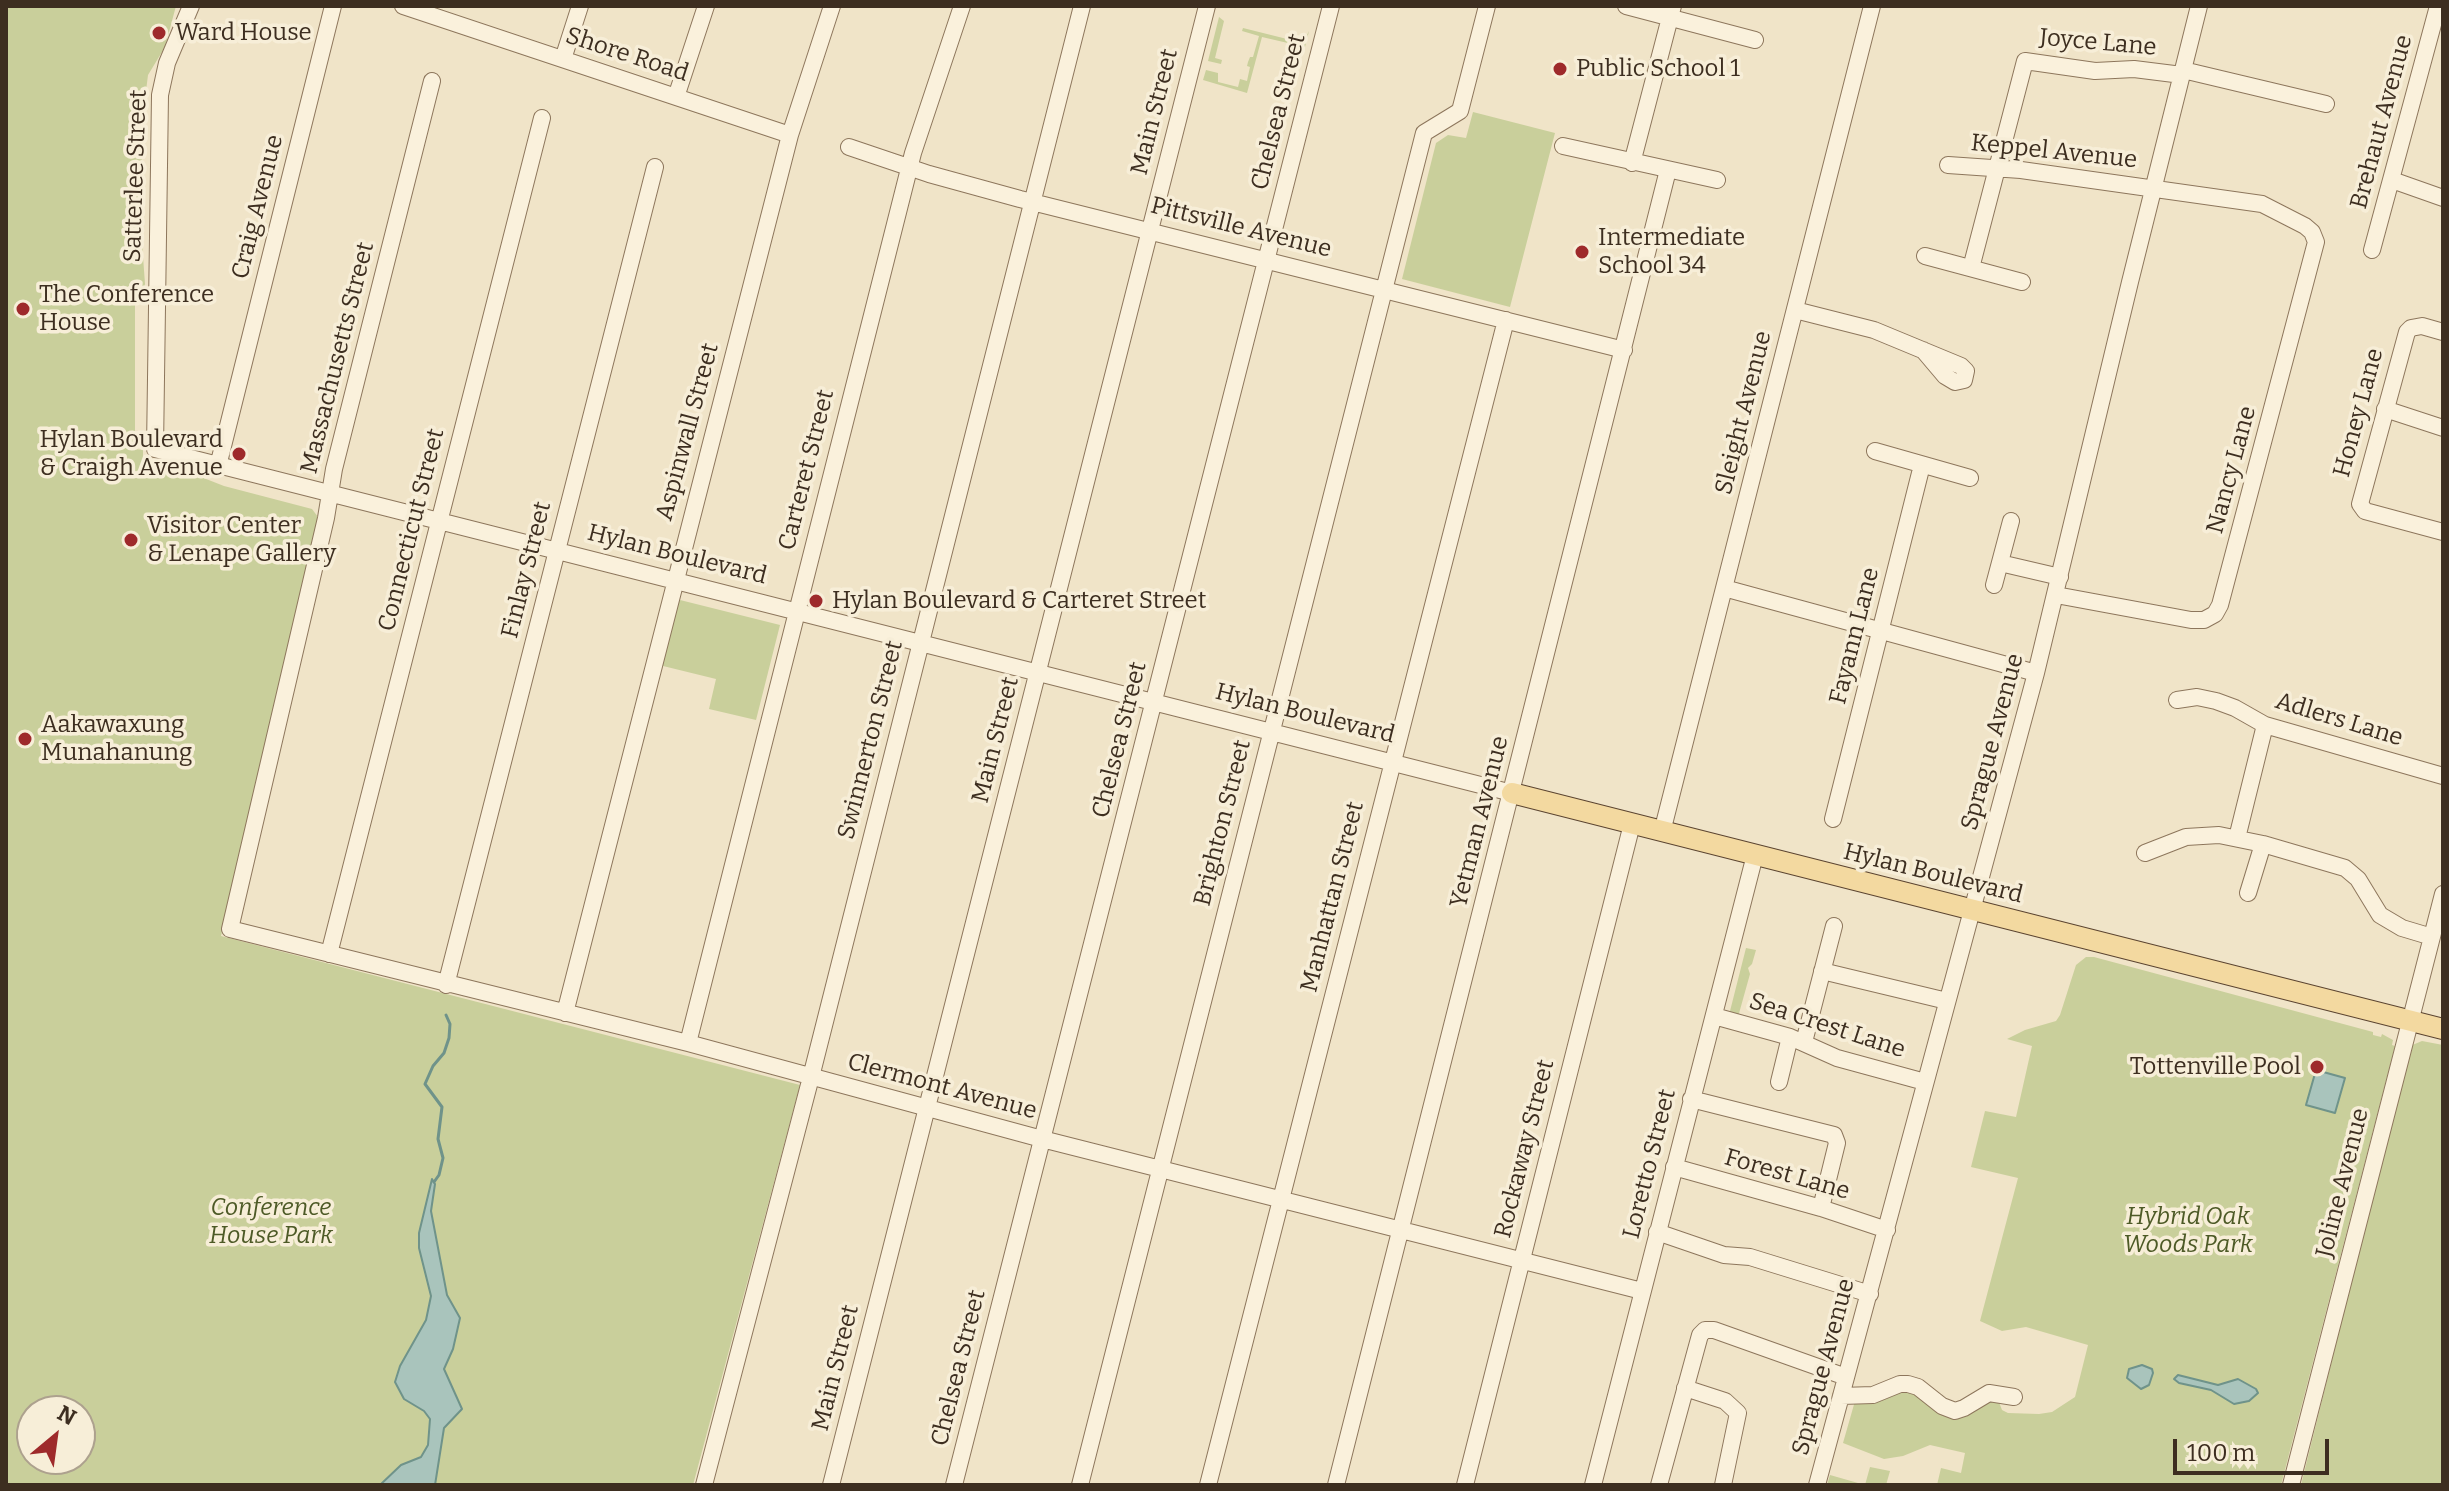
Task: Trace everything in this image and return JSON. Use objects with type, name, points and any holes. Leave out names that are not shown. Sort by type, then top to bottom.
[{"type":"main road","name":"Hylan Boulevard","points":[[1512,793],[2443,1029]]},
{"type":"street","name":"Satterlee Street","points":[[155,449],[160,95],[171,51],[191,6]]},
{"type":"street","name":"Craig Avenue","points":[[218,466],[333,6]]},
{"type":"street","name":"Shore Road","points":[[403,6],[452,14],[563,59],[790,135]]},
{"type":"street","points":[[563,59],[580,6]]},
{"type":"street","points":[[676,97],[706,6]]},
{"type":"street","name":"Aspinwall Street","points":[[565,1013],[790,135],[832,6]]},
{"type":"street","name":"Carteret Street","points":[[688,1043],[910,168],[962,6]]},
{"type":"street","name":"Swinnerton Street","points":[[704,1485],[811,1077],[1082,6]]},
{"type":"street","name":"Main Street","points":[[831,1485],[1207,6]]},
{"type":"street","name":"Chelsea Street","points":[[954,1485],[1331,6]]},
{"type":"street","name":"Brighton Street","points":[[1080,1485],[1424,133],[1460,111],[1487,6]]},
{"type":"street","points":[[1626,6],[1671,12],[1755,40]]},
{"type":"street","name":"Sleight Avenue","points":[[1662,832],[1872,6]]},
{"type":"street","name":"Sprague Avenue","points":[[1817,1485],[2036,673],[2199,6]]},
{"type":"street","name":"Brehaut Avenue","points":[[2372,250],[2438,6]]},
{"type":"street","points":[[1632,163],[1671,12]]},
{"type":"street","name":"Joyce Lane","points":[[1998,169],[2025,61],[2095,71],[2134,69],[2182,72]]},
{"type":"street","points":[[2182,72],[2326,104]]},
{"type":"street","name":"Massachusetts Street","points":[[230,929],[338,453],[432,81]]},
{"type":"street","name":"Connecticut Street","points":[[329,954],[542,118]]},
{"type":"street","points":[[1563,146],[1717,180]]},
{"type":"street","name":"Pittsville Avenue","points":[[849,147],[910,168],[1032,202],[1624,350]]},
{"type":"street","name":"Keppel Avenue","points":[[1948,165],[2154,187],[2212,199],[2266,205]]},
{"type":"street","name":"Finlay Street","points":[[446,985],[655,167]]},
{"type":"street","points":[[1971,268],[1998,169]]},
{"type":"street","name":"Yetman Avenue","points":[[1336,1485],[1668,170]]},
{"type":"street","points":[[2392,180],[2443,198]]},
{"type":"street","name":"Nancy Lane","points":[[2056,595],[2200,621],[2217,611],[2317,245],[2314,235],[2305,226],[2266,205]]},
{"type":"street","points":[[1925,256],[2022,282]]},
{"type":"street","points":[[1795,310],[1863,327],[1923,350]]},
{"type":"street","name":"Manhattan Street","points":[[1208,1485],[1506,320]]},
{"type":"street","name":"Honey Lane","points":[[2443,332],[2422,326],[2407,332],[2360,507],[2443,532]]},
{"type":"street","points":[[2385,409],[2443,428]]},
{"type":"street","name":"Hylan Boulevard","points":[[155,449],[1512,793]]},
{"type":"street","points":[[1875,451],[1970,478]]},
{"type":"street","name":"Fayann Lane","points":[[1833,819],[1922,465]]},
{"type":"street","points":[[1994,585],[2011,521]]},
{"type":"street","points":[[2000,563],[2060,577]]},
{"type":"street","points":[[1724,588],[2036,673]]},
{"type":"street","name":"Adlers Lane","points":[[2177,700],[2197,697],[2216,701],[2265,725],[2443,776]]},
{"type":"street","points":[[2237,838],[2265,725]]},
{"type":"street","name":"Rockaway Street","points":[[1465,1485],[1632,824]]},
{"type":"street","points":[[2145,853],[2186,837],[2219,835],[2263,844],[2345,868],[2358,879],[2380,915],[2402,928],[2432,937]]},
{"type":"street","points":[[2248,893],[2263,844]]},
{"type":"street","name":"Loretto Street","points":[[1593,1485],[1755,855]]},
{"type":"street","name":"Joline Avenue","points":[[2291,1485],[2442,901]]},
{"type":"street","points":[[1779,1082],[1822,971],[1834,926]]},
{"type":"street","name":"Clermont Avenue","points":[[230,929],[688,1043],[1042,1139],[1642,1291]]},
{"type":"street","points":[[1822,971],[1947,1001]]},
{"type":"street","name":"Sea Crest Lane","points":[[1714,1016],[1797,1040],[1837,1058],[1925,1082]]},
{"type":"street","points":[[1691,1099],[1836,1137],[1821,1208]]},
{"type":"street","name":"Forest Lane","points":[[1674,1167],[1887,1230]]},
{"type":"street","points":[[1657,1232],[1724,1255],[1750,1257],[1870,1294]]},
{"type":"street","points":[[1659,1485],[1700,1335],[1709,1329],[1846,1377]]},
{"type":"street","points":[[1841,1396],[1873,1395],[1908,1384],[1955,1411],[1989,1393],[2014,1397]]},
{"type":"street","points":[[1685,1388],[1725,1401],[1738,1413],[1723,1485]]},
{"type":"green space","name":"Conference House Park","points":[[6,6],[176,6],[165,47],[148,75],[146,91],[141,229],[145,284],[143,292],[135,293],[135,449],[143,450],[143,461],[312,509],[318,517],[221,936],[800,1085],[693,1485],[6,1485]]},
{"type":"green space","points":[[1219,17],[1224,21],[1215,58],[1222,60],[1221,64],[1208,61]]},
{"type":"green space","points":[[1243,28],[1303,43],[1309,31],[1305,47],[1262,37],[1247,93],[1203,80],[1206,70],[1218,73],[1218,82],[1238,87],[1240,79],[1247,81],[1248,62],[1253,57],[1259,36],[1242,31]]},
{"type":"green space","points":[[1473,112],[1555,133],[1510,307],[1402,279],[1436,143],[1448,135],[1466,138]]},
{"type":"green space","points":[[676,599],[780,625],[756,720],[709,709],[716,679],[659,665]]},
{"type":"green space","points":[[1746,948],[1756,950],[1748,968],[1750,974],[1738,1017],[1729,1015]]},
{"type":"green space","name":"Hybrid Oak Woods Park","points":[[2086,957],[2373,1032],[2373,1035],[2381,1037],[2382,1034],[2393,1040],[2392,1045],[2395,1046],[2281,1485],[1937,1485],[1941,1468],[1961,1473],[1965,1453],[1930,1445],[1903,1456],[1884,1459],[1843,1443],[1855,1401],[1906,1390],[1945,1416],[1954,1418],[1964,1417],[1990,1400],[1999,1402],[2002,1410],[2008,1413],[2039,1414],[2052,1412],[2075,1397],[2088,1345],[2026,1327],[2002,1331],[1980,1321],[2018,1178],[1971,1167],[1985,1111],[2016,1117],[2032,1046],[2007,1039],[2056,1021],[2076,965]]},
{"type":"green space","points":[[2422,1041],[2443,1045],[2443,1485],[2301,1485],[2410,1046]]},
{"type":"green space","points":[[1870,1467],[1890,1471],[1886,1485],[1865,1485]]},
{"type":"green space","points":[[1830,1475],[1865,1485],[1827,1485]]},
{"type":"water","points":[[2316,1070],[2345,1078],[2335,1113],[2306,1105]]},
{"type":"water","points":[[432,1179],[435,1184],[431,1211],[447,1295],[460,1318],[453,1349],[444,1369],[462,1409],[444,1428],[435,1485],[380,1485],[401,1465],[421,1457],[428,1445],[430,1419],[424,1411],[404,1399],[395,1382],[400,1366],[426,1320],[431,1296],[419,1248],[419,1233]]},
{"type":"water","points":[[2142,1365],[2152,1369],[2153,1373],[2149,1385],[2141,1389],[2127,1378],[2129,1369]]},
{"type":"water","points":[[2178,1375],[2218,1385],[2238,1379],[2258,1393],[2249,1401],[2234,1404],[2211,1390],[2179,1383],[2174,1379]]},
{"type":"waterway","points":[[434,1182],[443,1158],[438,1139],[442,1107],[425,1084],[433,1066],[444,1053],[449,1038],[450,1024],[446,1015]]},
{"type":"place","name":"Ward House","points":[[159,33]]},
{"type":"place","name":"Public School 1","points":[[1560,69]]},
{"type":"place","name":"Intermediate School 34","points":[[1582,252]]},
{"type":"place","name":"The Conference House","points":[[23,309]]},
{"type":"place","name":"Hylan Boulevard & Craigh Avenue","points":[[239,454]]},
{"type":"place","name":"Visitor Center & Lenape Gallery","points":[[131,540]]},
{"type":"place","name":"Hylan Boulevard & Carteret Street","points":[[816,601]]},
{"type":"place","name":"Aakawaxung Munahanung","points":[[25,739]]},
{"type":"place","name":"Tottenville Pool","points":[[2317,1067]]}]
